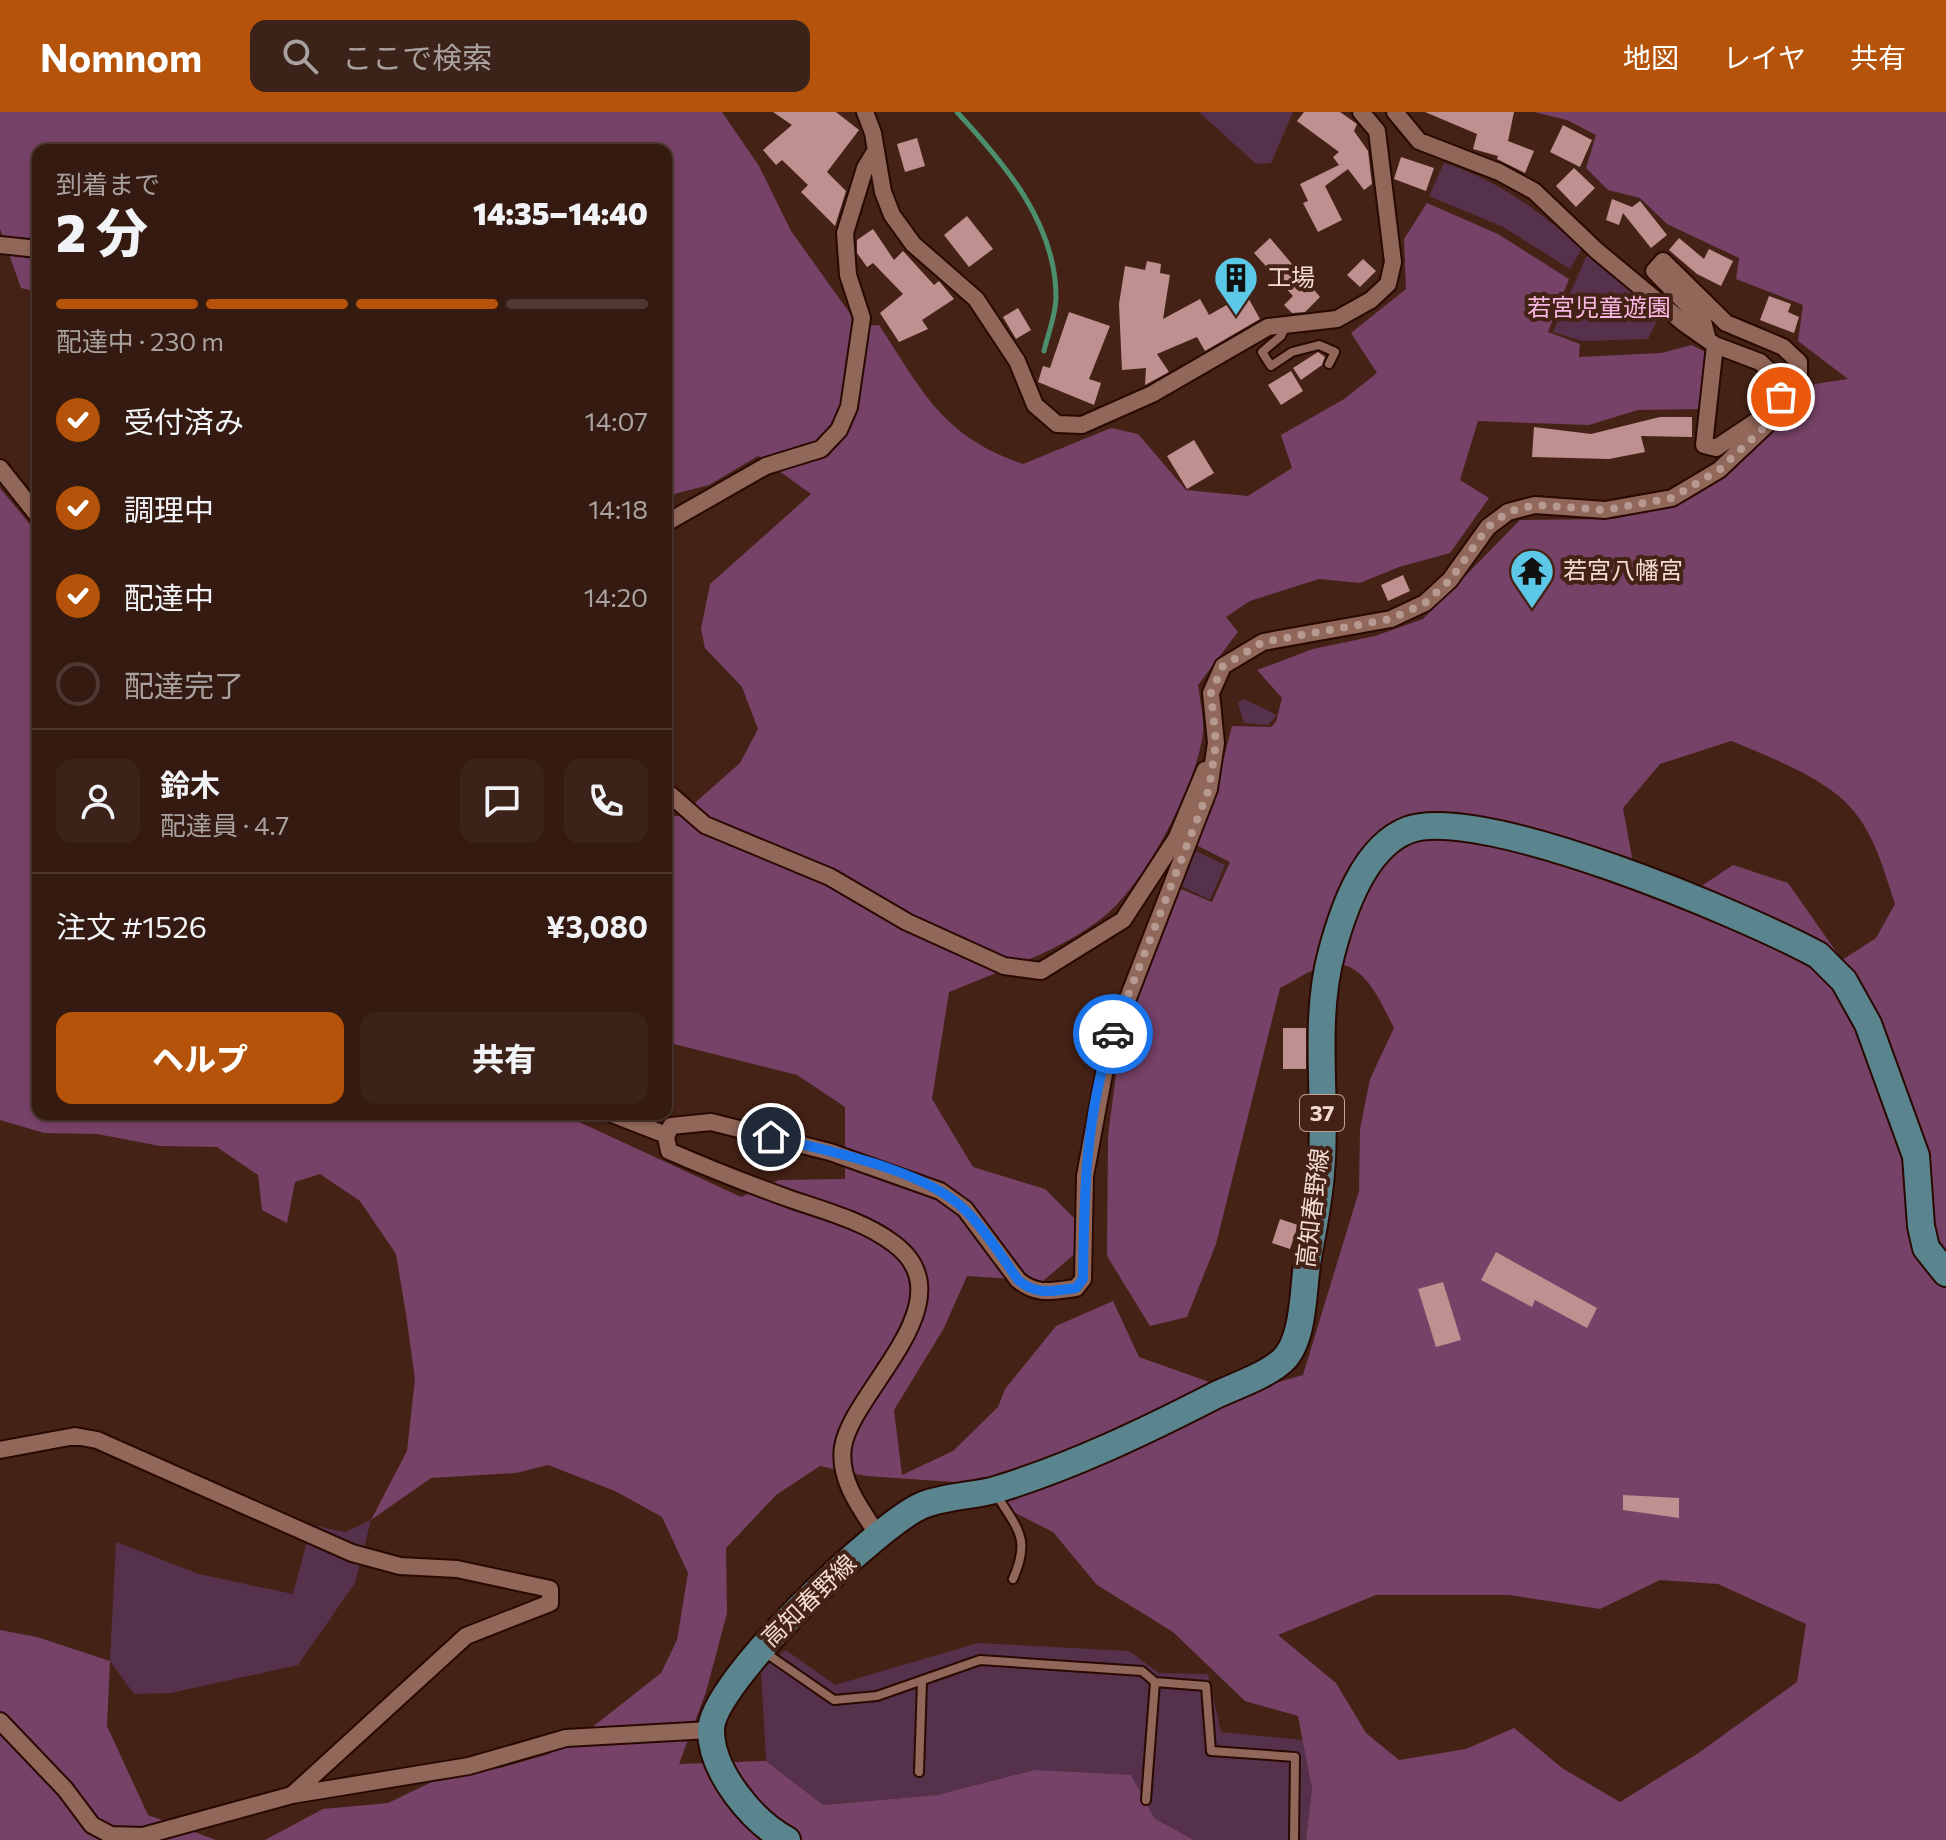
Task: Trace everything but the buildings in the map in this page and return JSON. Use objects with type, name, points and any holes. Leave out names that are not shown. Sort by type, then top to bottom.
[{"type":"main road","name":"高知春野線","points":[[710,1730],[721,1699],[759,1648],[878,1535],[922,1505],[994,1490],[1154,1427],[1285,1359],[1297,1334],[1322,1172],[1323,1004],[1331,953],[1353,893],[1379,847],[1405,831],[1434,824],[1505,836],[1592,859],[1818,955],[1844,981],[1868,1024],[1916,1156],[1926,1248],[1946,1273]]},
{"type":"main road","points":[[710,1730],[731,1789],[764,1828],[787,1840]]},
{"type":"street","points":[[865,112],[883,192],[892,215],[913,244],[976,299],[1017,361],[1035,405],[1057,424],[1082,425],[1152,394],[1268,327],[1337,319],[1371,300],[1388,284],[1393,262],[1377,131],[1361,112]]},
{"type":"street","points":[[878,1535],[845,1479],[843,1447],[858,1413],[906,1340],[915,1312],[914,1269],[895,1244],[842,1217],[721,1174],[669,1151],[666,1135],[671,1126],[711,1122],[900,1174],[940,1191],[965,1209],[1028,1289],[1039,1293],[1076,1288],[1083,1279],[1085,1176],[1109,1047],[1209,789],[1216,743],[1211,693],[1223,666],[1263,642],[1391,619],[1425,603],[1450,580],[1488,527],[1508,512],[1535,505],[1605,510],[1672,498],[1719,470],[1773,419],[1778,406],[1778,379],[1760,362],[1712,342],[1597,251],[1534,191],[1499,172],[1419,141],[1395,112]]},
{"type":"street","points":[[672,520],[766,466],[821,449],[839,430],[849,407],[862,318],[848,275],[845,233],[865,168],[876,150]]},
{"type":"street","points":[[0,245],[32,248]]},
{"type":"street","points":[[1778,406],[1716,448],[1704,445],[1712,342],[1703,321],[1654,271],[1663,261],[1726,323],[1783,347],[1799,362],[1799,374],[1779,386]]},
{"type":"street","points":[[0,468],[32,508]]},
{"type":"street","points":[[672,796],[705,825],[830,877],[907,922],[1004,966],[1041,971],[1123,920],[1176,839],[1216,743]]},
{"type":"street","points":[[627,1120],[666,1135]]},
{"type":"street","points":[[0,1450],[75,1436],[97,1440],[352,1553],[400,1566],[457,1569],[550,1589],[550,1603],[466,1636],[292,1795]]},
{"type":"street","points":[[0,1721],[65,1789],[92,1825],[111,1835],[143,1836],[292,1795],[469,1766],[566,1738],[710,1730]]},
{"type":"lane","points":[[1286,324],[1281,336],[1262,352],[1271,366],[1292,352],[1319,345],[1335,352],[1329,364]]},
{"type":"lane","points":[[994,1490],[1020,1532],[1024,1554],[1013,1579]]},
{"type":"lane","points":[[759,1648],[834,1700],[877,1696],[980,1660],[1142,1671],[1155,1682],[1206,1686],[1211,1751],[1295,1757],[1294,1840]]},
{"type":"lane","points":[[919,1772],[922,1681]]},
{"type":"lane","points":[[1146,1800],[1155,1682]]},
{"type":"green space","points":[[1199,112],[1293,112],[1271,163],[1256,164]]},
{"type":"green space","points":[[1444,163],[1483,178],[1517,198],[1582,248],[1570,269],[1503,227],[1429,196]]},
{"type":"green space","name":"若宮児童遊園","points":[[1587,255],[1660,314],[1648,339],[1582,341],[1553,332]]},
{"type":"green space","points":[[1244,699],[1277,715],[1268,725],[1244,723],[1238,703]]},
{"type":"green space","points":[[1189,848],[1225,865],[1210,900],[1175,883]]},
{"type":"green space","points":[[371,1520],[355,1583],[298,1665],[171,1693],[134,1694],[110,1661],[116,1542],[199,1574],[293,1594],[311,1525],[345,1532]]},
{"type":"green space","points":[[978,1643],[1129,1651],[1159,1673],[1208,1674],[1221,1732],[1303,1740],[1312,1789],[1306,1840],[1194,1840],[1154,1818],[1034,1770],[937,1795],[823,1805],[766,1761],[761,1670],[786,1650],[835,1685]]},
{"type":"shaded area","points":[[0,112],[722,112],[759,166],[791,231],[859,326],[879,325],[923,391],[953,425],[995,453],[1023,464],[1111,428],[1138,434],[1186,490],[1248,496],[1292,468],[1281,435],[1344,399],[1377,373],[1351,333],[1406,289],[1404,239],[1427,203],[1498,234],[1569,279],[1548,332],[1580,344],[1579,357],[1661,353],[1692,345],[1705,352],[1702,409],[1638,410],[1589,425],[1478,421],[1460,480],[1489,498],[1450,553],[1399,567],[1360,583],[1319,579],[1250,601],[1226,617],[1238,632],[1198,685],[1203,733],[1191,778],[1167,830],[1138,879],[1107,914],[1071,939],[1031,959],[949,992],[932,1099],[973,1167],[1045,1189],[1075,1219],[1077,1252],[1043,1281],[967,1276],[944,1328],[894,1410],[902,1475],[953,1451],[998,1407],[1005,1389],[1056,1326],[1113,1301],[1139,1357],[1240,1393],[1303,1375],[1359,1191],[1360,1129],[1370,1079],[1394,1028],[1369,983],[1350,967],[1325,965],[1280,988],[1216,1244],[1187,1317],[1150,1326],[1107,1256],[1108,1136],[1118,1059],[1139,985],[1174,886],[1212,902],[1230,862],[1196,845],[1215,792],[1232,726],[1271,727],[1276,722],[1282,698],[1257,670],[1313,649],[1375,636],[1423,619],[1520,520],[1612,519],[1675,506],[1723,476],[1815,384],[1848,379],[1798,341],[1803,305],[1736,279],[1739,258],[1667,224],[1640,198],[1608,190],[1586,168],[1596,135],[1567,120],[1534,112],[1946,112],[1946,1840],[1306,1840],[1312,1789],[1298,1716],[1245,1701],[1173,1632],[1097,1585],[1053,1532],[954,1482],[866,1476],[820,1466],[776,1495],[726,1548],[727,1613],[706,1692],[679,1764],[766,1761],[823,1805],[937,1795],[1034,1770],[1131,1775],[1154,1818],[1194,1840],[265,1840],[323,1809],[388,1803],[440,1778],[500,1768],[549,1754],[590,1729],[661,1673],[677,1640],[688,1573],[662,1517],[615,1491],[548,1465],[516,1473],[431,1478],[371,1520],[407,1451],[415,1379],[406,1314],[396,1254],[360,1201],[320,1174],[295,1182],[287,1223],[262,1210],[258,1175],[217,1147],[160,1146],[97,1134],[44,1133],[0,1120],[0,488],[32,527],[32,1120],[575,1120],[741,1197],[779,1180],[845,1179],[845,1107],[797,1075],[672,1044],[672,816],[680,816],[740,763],[758,729],[742,687],[705,648],[701,629],[710,584],[811,494],[758,456],[709,485],[672,494],[672,144],[32,144],[32,291],[21,288],[0,229]],"holes":[[[1731,741],[1795,769],[1840,797],[1859,819],[1883,866],[1895,904],[1876,938],[1842,960],[1788,883],[1733,865],[1679,901],[1633,863],[1623,808],[1660,764]],[[1660,1580],[1718,1584],[1806,1624],[1797,1682],[1697,1754],[1620,1802],[1562,1768],[1514,1728],[1466,1749],[1399,1760],[1366,1733],[1336,1683],[1278,1635],[1376,1595],[1509,1595],[1600,1609]]]},
{"type":"shaded area","points":[[0,1630],[37,1637],[110,1661],[107,1726],[148,1815],[216,1840],[0,1840]]},
{"type":"waterway","points":[[957,112],[1009,173],[1037,219],[1047,244],[1054,270],[1056,297],[1044,351]]},
{"type":"way so far","points":[[1113,1034],[1209,789],[1216,743],[1211,693],[1223,666],[1263,642],[1391,619],[1425,603],[1450,580],[1488,527],[1508,512],[1535,505],[1605,510],[1672,498],[1719,470],[1773,419],[1781,397]]},
{"type":"place","name":"工場","points":[[1236,317]]},
{"type":"place","name":"若宮八幡宮","points":[[1532,610]]},
{"type":"route","points":[[771,1137],[900,1174],[940,1191],[965,1209],[1028,1289],[1039,1293],[1076,1288],[1083,1279],[1085,1176],[1095,1108],[1113,1034]]}]
